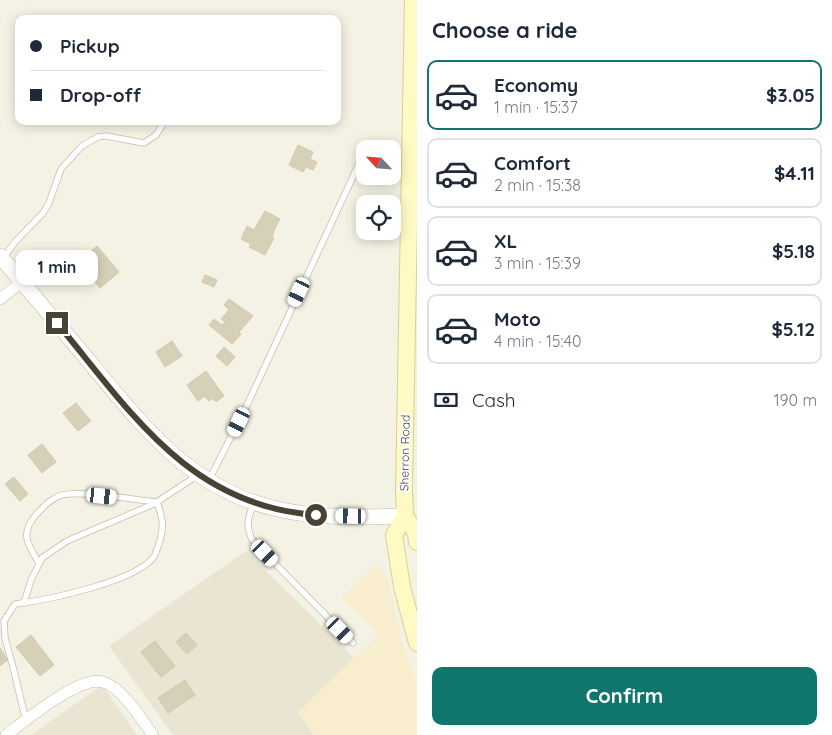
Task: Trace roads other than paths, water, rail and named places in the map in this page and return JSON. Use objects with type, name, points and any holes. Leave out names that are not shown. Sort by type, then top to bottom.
[{"type":"main road","name":"Sherron Road","points":[[413,0],[404,491],[408,516],[416,533],[417,542]]},
{"type":"main road","name":"Sherron Road","points":[[408,516],[394,535],[402,587],[417,643]]},
{"type":"street","points":[[1,257],[146,429],[175,457],[203,478],[254,502],[301,514],[408,516]]},
{"type":"street","points":[[0,299],[22,282]]},
{"type":"street","points":[[6,735],[72,689],[93,681],[103,682],[120,692],[152,735]]},
{"type":"lane","points":[[1,257],[43,213],[49,204],[61,170],[82,146],[98,137],[106,136],[144,143],[156,135],[162,125]]},
{"type":"lane","points":[[24,603],[31,580],[42,558],[67,541],[157,502],[203,478],[247,405],[356,170]]},
{"type":"lane","points":[[39,563],[26,542],[28,524],[46,503],[63,495],[84,494],[157,502]]},
{"type":"lane","points":[[26,721],[14,667],[5,638],[4,621],[15,604],[73,592],[129,575],[154,557],[164,530],[157,502]]},
{"type":"lane","points":[[254,502],[247,523],[248,532],[253,541],[353,643]]}]
